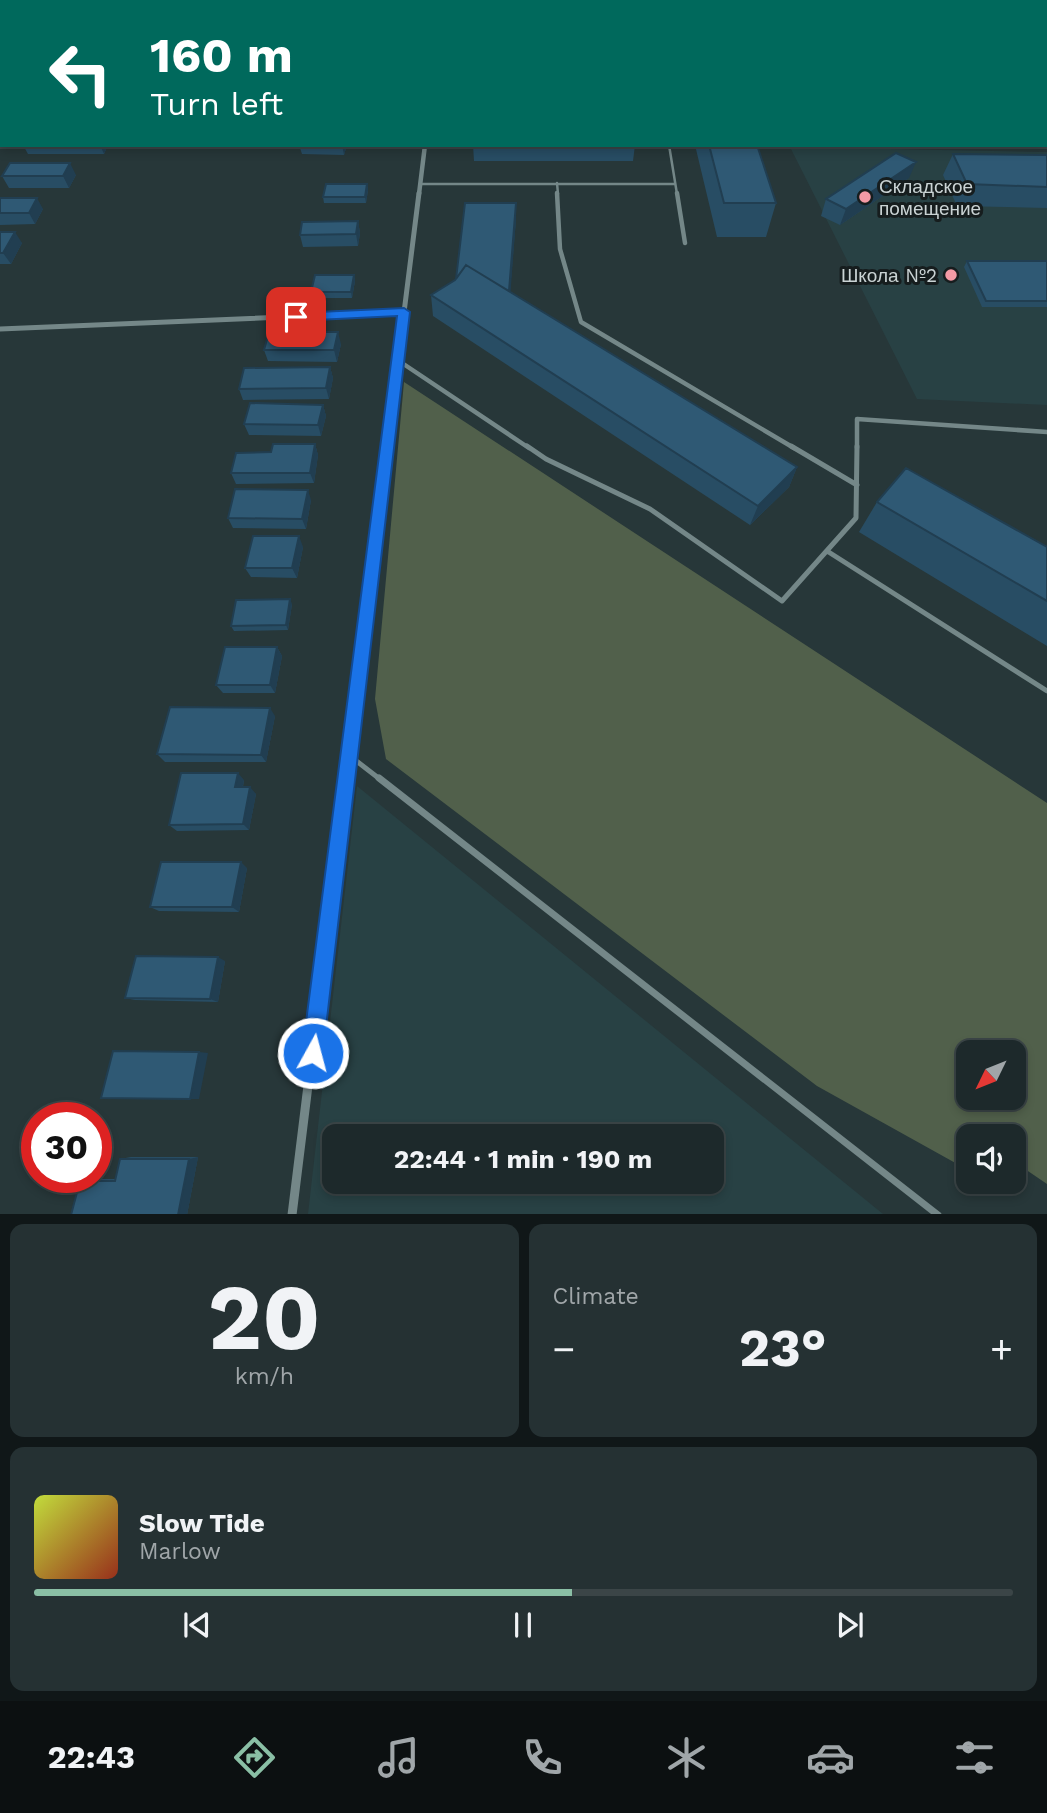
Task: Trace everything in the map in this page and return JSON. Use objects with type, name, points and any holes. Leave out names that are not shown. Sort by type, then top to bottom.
[{"type":"street","points":[[292,1214],[425,147]]},
{"type":"street","points":[[0,329],[404,312]]},
{"type":"lane","points":[[669,147],[685,243]]},
{"type":"lane","points":[[558,183],[560,249],[581,322],[857,485]]},
{"type":"lane","points":[[421,184],[675,184]]},
{"type":"lane","points":[[399,361],[546,459],[650,509],[782,601],[856,518],[857,419],[1047,432]]},
{"type":"lane","points":[[827,551],[1047,691]]},
{"type":"lane","points":[[350,756],[938,1214]]},
{"type":"shaded area","name":"Школа №2","points":[[790,147],[1047,152],[1047,405],[917,399]]},
{"type":"shaded area","points":[[357,786],[883,1214],[308,1214]]},
{"type":"green space","points":[[404,382],[1047,803],[1047,1184],[1026,1170],[1026,1124],[956,1124],[956,1163],[817,1086],[386,759],[375,699]]},
{"type":"building","points":[[710,147],[758,147],[776,203],[724,203]]},
{"type":"building","points":[[896,153],[916,162],[846,209],[826,199]]},
{"type":"building","points":[[953,154],[1047,155],[1047,187],[967,184]]},
{"type":"building","points":[[10,163],[70,163],[63,176],[2,176]]},
{"type":"building","points":[[326,184],[367,184],[365,197],[323,197]]},
{"type":"building","points":[[0,198],[37,198],[29,213],[0,213]]},
{"type":"building","points":[[465,203],[516,203],[509,291],[466,265],[456,279]]},
{"type":"building","points":[[358,221],[356,234],[300,235],[302,222]]},
{"type":"building","points":[[0,232],[15,232],[3,253],[0,253]]},
{"type":"building","points":[[967,261],[1047,261],[1047,301],[986,301]]},
{"type":"building","points":[[466,265],[797,467],[758,506],[431,295],[455,280]]},
{"type":"building","points":[[315,275],[354,275],[351,292],[311,292]]},
{"type":"building","points":[[269,332],[338,332],[334,350],[264,350]]},
{"type":"building","points":[[330,367],[326,388],[239,389],[244,368]]},
{"type":"building","points":[[250,403],[323,405],[318,425],[244,424]]},
{"type":"building","points":[[273,444],[315,444],[310,473],[231,473],[236,453],[271,452]]},
{"type":"building","points":[[906,468],[1047,547],[1047,601],[877,502]]},
{"type":"building","points":[[235,489],[308,490],[302,519],[228,518]]},
{"type":"building","points":[[253,536],[299,536],[292,568],[245,568]]},
{"type":"building","points":[[290,599],[286,625],[231,626],[236,600]]},
{"type":"building","points":[[225,647],[277,647],[270,685],[216,685]]},
{"type":"building","points":[[170,707],[270,708],[261,755],[157,754]]},
{"type":"building","points":[[181,773],[238,773],[235,787],[250,787],[243,824],[169,825]]},
{"type":"building","points":[[161,862],[241,862],[232,907],[150,907]]},
{"type":"building","points":[[136,956],[218,957],[210,999],[125,998]]},
{"type":"building","points":[[113,1051],[199,1052],[190,1099],[101,1098]]},
{"type":"building","points":[[120,1159],[189,1159],[178,1214],[71,1214],[77,1193],[112,1193],[112,1181],[115,1181]]},
{"type":"place","name":"Складское помещение","points":[[865,197]]},
{"type":"place","name":"Школа №2","points":[[951,275]]},
{"type":"route","points":[[296,317],[404,312],[313,1053]]}]
